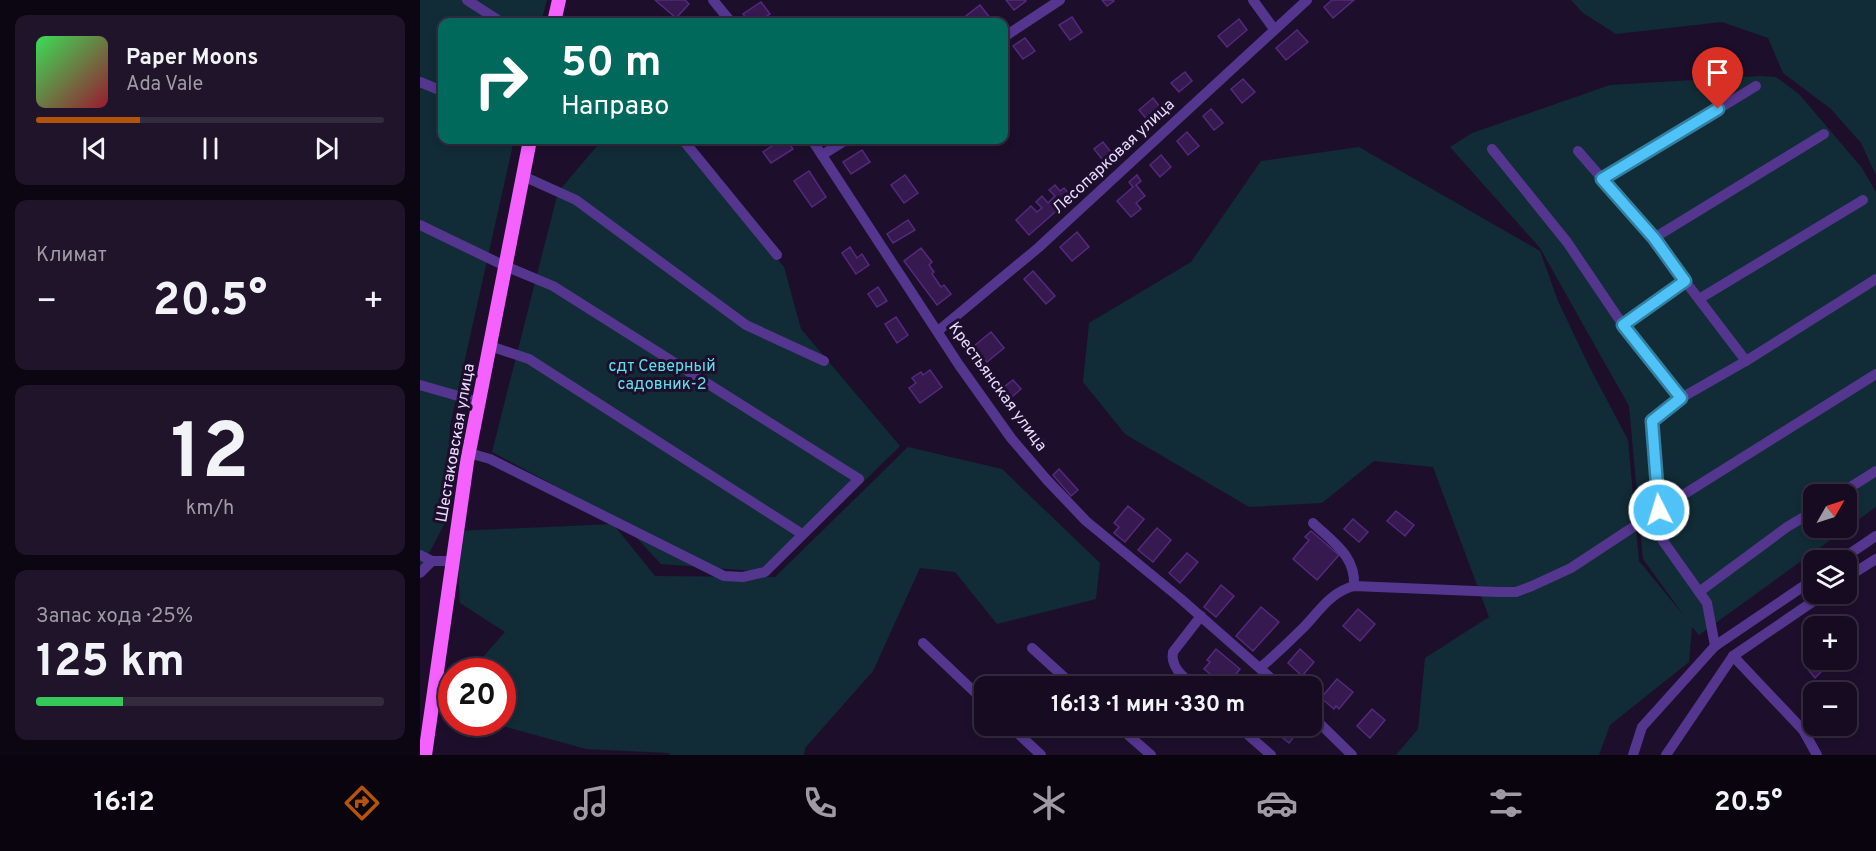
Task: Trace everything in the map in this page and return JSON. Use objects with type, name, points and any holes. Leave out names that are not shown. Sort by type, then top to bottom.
[{"type":"main road","points":[[555,18],[559,0]]},
{"type":"main road","name":"Шестаковская улица","points":[[424,755],[469,453],[529,144]]},
{"type":"street","points":[[467,0],[495,18]]},
{"type":"street","points":[[713,0],[728,18]]},
{"type":"street","points":[[1008,34],[1060,0]]},
{"type":"street","points":[[1253,0],[1274,29]]},
{"type":"street","name":"Лесопарковая улица","points":[[938,331],[1038,248],[1307,0]]},
{"type":"street","points":[[420,82],[438,89]]},
{"type":"street","points":[[1602,179],[1756,86]]},
{"type":"street","points":[[1654,238],[1824,134]]},
{"type":"street","points":[[686,144],[777,255]]},
{"type":"street","name":"Крестьянская улица","points":[[815,144],[959,365],[1011,438],[1086,521],[1201,616],[1269,676]]},
{"type":"street","points":[[822,155],[840,144]]},
{"type":"street","points":[[1492,149],[1567,242],[1623,325],[1681,398]]},
{"type":"street","points":[[1578,151],[1654,238],[1746,361]]},
{"type":"street","points":[[523,176],[576,200],[746,325],[824,361]]},
{"type":"street","points":[[1699,299],[1863,200]]},
{"type":"street","points":[[420,225],[505,266],[553,286],[859,479],[765,572],[743,577],[724,576],[490,459],[469,453]]},
{"type":"street","points":[[1715,646],[1707,603],[1663,541],[1652,421],[1681,398],[1746,361],[1876,279]]},
{"type":"street","points":[[1623,325],[1685,281]]},
{"type":"street","points":[[490,346],[529,359],[802,534]]},
{"type":"street","points":[[1260,668],[1304,627],[1331,596],[1354,585],[1516,592],[1571,568],[1876,374]]},
{"type":"street","points":[[420,385],[479,402]]},
{"type":"street","points":[[1855,484],[1876,471]]},
{"type":"street","points":[[1699,592],[1803,518]]},
{"type":"street","points":[[1314,523],[1349,558],[1355,573],[1354,585]]},
{"type":"street","points":[[1855,550],[1876,536]]},
{"type":"street","points":[[420,555],[432,561],[453,561]]},
{"type":"street","points":[[1857,571],[1876,559]]},
{"type":"street","points":[[420,573],[432,561]]},
{"type":"street","points":[[1633,755],[1642,728],[1715,646],[1803,586]]},
{"type":"street","points":[[1666,755],[1733,656],[1809,604]]},
{"type":"street","points":[[1183,676],[1172,659],[1173,652],[1201,616]]},
{"type":"street","points":[[923,643],[974,691]]},
{"type":"street","points":[[1032,648],[1063,676]]},
{"type":"street","points":[[1733,656],[1803,730],[1817,755]]},
{"type":"street","points":[[1322,726],[1352,755]]},
{"type":"street","points":[[1021,736],[1041,755]]},
{"type":"street","points":[[1129,736],[1151,755]]},
{"type":"street","points":[[1249,736],[1271,755]]},
{"type":"green space","points":[[420,0],[547,0],[542,18],[438,18],[438,144],[513,144],[450,426],[446,521],[420,570]]},
{"type":"green space","points":[[1571,0],[1876,0],[1876,175],[1861,143],[1831,109],[1783,73],[1768,38],[1722,22],[1616,34],[1583,13]]},
{"type":"green space","points":[[1776,77],[1799,94],[1862,168],[1876,192],[1876,507],[1857,521],[1857,484],[1803,484],[1803,538],[1833,538],[1817,550],[1803,550],[1803,560],[1699,635],[1692,627],[1689,662],[1610,725],[1599,755],[1396,755],[1418,729],[1425,658],[1489,617],[1433,467],[1374,461],[1322,503],[1249,507],[1125,434],[1083,382],[1089,323],[1191,262],[1261,161],[1359,147],[1540,251],[1558,301],[1628,440],[1639,561],[1685,617],[1643,559],[1629,406],[1540,248],[1450,147],[1472,133],[1610,85]]},
{"type":"green space","name":"сдт Северный садовник-2","points":[[599,144],[683,144],[784,267],[801,329],[900,446],[785,559],[767,572],[661,564],[621,521],[492,452],[558,192]]},
{"type":"green space","points":[[908,447],[1002,469],[1100,563],[1096,599],[997,624],[955,572],[920,568],[873,671],[805,748],[804,755],[670,755],[669,753],[586,749],[516,730],[516,658],[482,658],[505,632],[460,603],[456,531],[613,524],[655,576],[775,577]]},
{"type":"building","points":[[655,0],[685,0],[689,4],[676,18]]},
{"type":"building","points":[[1006,0],[1025,0],[1026,1],[1014,10]]},
{"type":"building","points":[[1102,0],[1113,0],[1114,1],[1107,6]]},
{"type":"building","points":[[1332,0],[1354,0],[1333,18],[1324,7]]},
{"type":"building","points":[[761,2],[770,14],[764,18],[746,18],[743,14]]},
{"type":"building","points":[[980,5],[990,18],[963,18]]},
{"type":"building","points":[[1072,17],[1082,32],[1070,40],[1059,25]]},
{"type":"building","points":[[1239,19],[1247,30],[1227,47],[1218,36]]},
{"type":"building","points":[[1297,30],[1308,42],[1286,60],[1276,48]]},
{"type":"building","points":[[1025,38],[1035,51],[1023,59],[1013,46]]},
{"type":"building","points":[[1185,72],[1192,81],[1179,92],[1171,83]]},
{"type":"building","points":[[1243,79],[1255,92],[1242,103],[1231,89]]},
{"type":"building","points":[[1153,98],[1163,111],[1149,122],[1139,110]]},
{"type":"building","points":[[1211,109],[1223,123],[1214,130],[1203,116]]},
{"type":"building","points":[[1187,132],[1199,146],[1188,155],[1177,141]]},
{"type":"building","points":[[1103,142],[1114,156],[1105,163],[1094,149]]},
{"type":"building","points":[[775,144],[790,144],[793,149],[771,163],[763,152]]},
{"type":"building","points":[[862,150],[870,162],[851,174],[843,162]]},
{"type":"building","points":[[1161,155],[1171,167],[1160,177],[1150,165]]},
{"type":"building","points":[[809,171],[826,197],[812,207],[794,181]]},
{"type":"building","points":[[905,175],[918,193],[904,203],[891,185]]},
{"type":"building","points":[[1137,175],[1141,181],[1136,185],[1145,196],[1136,203],[1141,209],[1131,217],[1117,201],[1133,187],[1129,182]]},
{"type":"building","points":[[1055,185],[1060,191],[1064,188],[1072,197],[1029,235],[1016,220],[1031,206],[1037,212],[1042,208],[1036,202],[1042,196],[1048,203],[1055,196],[1049,190]]},
{"type":"building","points":[[908,220],[915,230],[893,243],[887,234]]},
{"type":"building","points":[[1077,232],[1089,247],[1072,261],[1060,247]]},
{"type":"building","points":[[850,247],[857,258],[862,254],[869,265],[856,274],[842,253]]},
{"type":"building","points":[[921,248],[932,262],[929,265],[934,272],[932,274],[941,287],[944,285],[951,294],[937,305],[904,261]]},
{"type":"building","points":[[1033,271],[1055,296],[1046,304],[1024,279]]},
{"type":"building","points":[[878,287],[887,301],[877,307],[868,294]]},
{"type":"building","points":[[896,317],[908,335],[897,343],[885,324]]},
{"type":"building","points":[[991,332],[1004,348],[987,362],[981,356],[976,361],[968,351]]},
{"type":"building","points":[[930,370],[942,387],[920,403],[909,388],[916,383],[912,378],[921,372],[923,375]]},
{"type":"building","points":[[1013,380],[1021,389],[1005,403],[996,393]]},
{"type":"building","points":[[1038,435],[1045,442],[1039,448],[1032,440]]},
{"type":"building","points":[[1059,469],[1078,490],[1071,496],[1053,475]]},
{"type":"building","points":[[1128,506],[1144,519],[1125,542],[1114,533],[1119,527],[1114,523]]},
{"type":"building","points":[[1396,511],[1414,525],[1405,536],[1387,521]]},
{"type":"building","points":[[1353,519],[1368,532],[1359,542],[1344,529]]},
{"type":"building","points":[[1157,528],[1171,540],[1153,562],[1138,550]]},
{"type":"building","points":[[1311,531],[1339,555],[1317,580],[1293,559],[1309,540],[1305,537]]},
{"type":"building","points":[[1187,553],[1198,562],[1180,583],[1169,573]]},
{"type":"building","points":[[1221,585],[1234,596],[1216,617],[1204,607]]},
{"type":"building","points":[[1261,607],[1279,622],[1253,651],[1236,636]]},
{"type":"building","points":[[1358,609],[1375,624],[1360,641],[1343,626]]},
{"type":"building","points":[[1216,649],[1240,669],[1235,676],[1213,676],[1204,669],[1210,662],[1207,660]]},
{"type":"building","points":[[1300,649],[1314,662],[1302,676],[1288,663]]},
{"type":"building","points":[[1808,670],[1823,670],[1815,678]]},
{"type":"building","points":[[1337,679],[1353,692],[1339,709],[1336,706],[1334,709],[1322,697]]},
{"type":"building","points":[[1372,709],[1385,720],[1370,738],[1357,726]]},
{"type":"building","points":[[1280,736],[1295,736],[1289,743]]},
{"type":"route","points":[[1659,510],[1652,421],[1681,398],[1623,325],[1685,281],[1654,238],[1602,179],[1718,109]]}]
